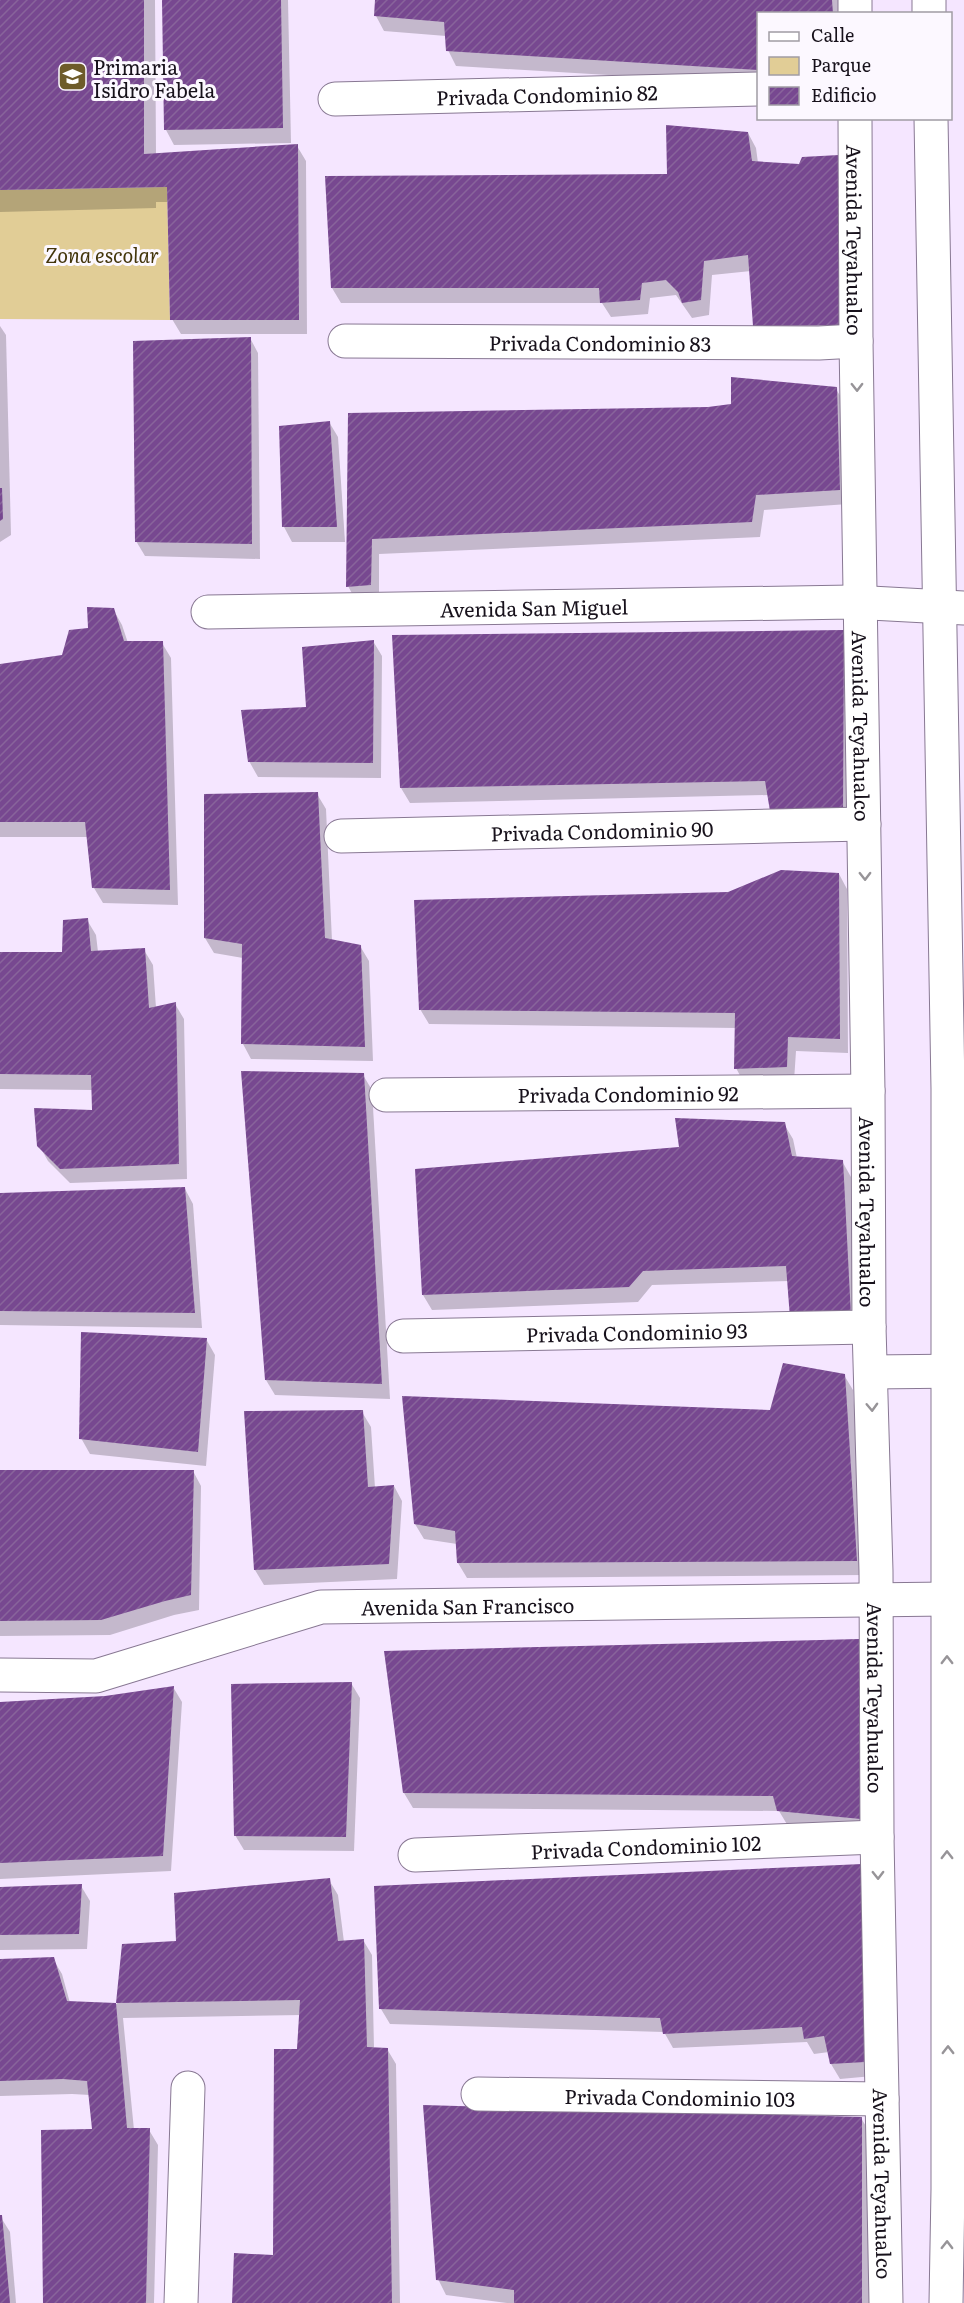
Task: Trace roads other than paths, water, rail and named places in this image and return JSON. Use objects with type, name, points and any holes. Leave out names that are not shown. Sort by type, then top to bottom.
[{"type":"street","name":"Privada Condominio 82","points":[[335,99],[757,89]]},
{"type":"street","name":"Avenida Teyahualco","points":[[855,120],[869,1327],[877,1599],[877,1836],[886,2303]]},
{"type":"street","points":[[931,120],[952,608],[948,1089],[956,1371],[947,1599],[948,2189],[946,2303]]},
{"type":"street","name":"Privada Condominio 83","points":[[345,341],[819,343],[856,341]]},
{"type":"street","name":"Avenida San Miguel","points":[[208,612],[859,602],[952,608]]},
{"type":"street","name":"Privada Condominio 90","points":[[341,836],[864,824]]},
{"type":"street","name":"Privada Condominio 92","points":[[386,1095],[868,1091]]},
{"type":"street","name":"Privada Condominio 93","points":[[403,1335],[869,1327]]},
{"type":"street","points":[[871,1372],[956,1371]]},
{"type":"street","name":"Avenida San Francisco","points":[[0,1675],[96,1676],[321,1607],[947,1599]]},
{"type":"street","name":"Privada Condominio 102","points":[[415,1855],[877,1836]]},
{"type":"street","points":[[181,2303],[188,2088]]},
{"type":"street","name":"Privada Condominio 103","points":[[478,2094],[882,2098]]},
{"type":"place","name":"Primaria Isidro Fabela","points":[[72,77]]},
{"type":"park label","name":"Zona escolar","points":[[102,254]]}]
